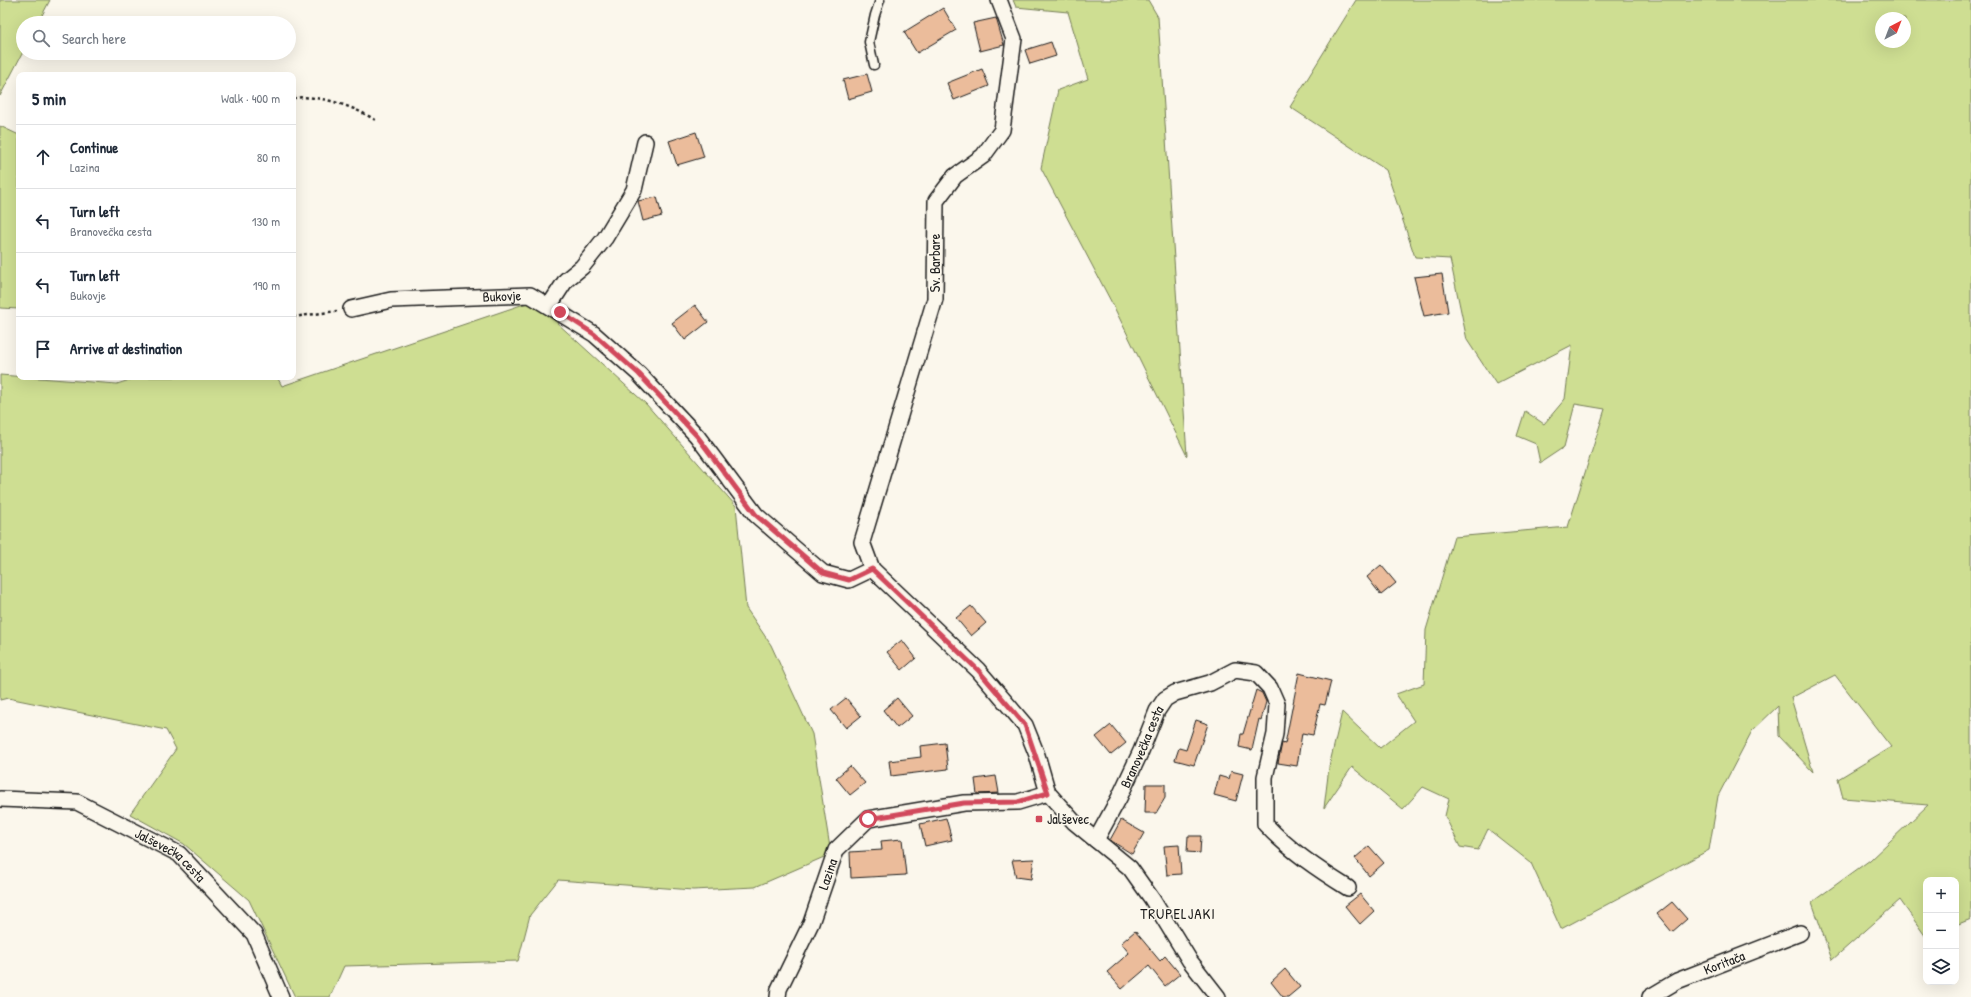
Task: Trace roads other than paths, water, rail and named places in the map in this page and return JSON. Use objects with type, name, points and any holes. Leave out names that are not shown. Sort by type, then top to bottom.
[{"type":"street","name":"Sv. Barbare","points":[[872,569],[862,542],[935,299],[936,201],[955,176],[983,156],[1002,130],[1014,39],[999,0]]},
{"type":"street","points":[[549,306],[566,280],[582,266],[605,238],[634,190],[645,142]]},
{"type":"street","name":"Bukovje","points":[[351,309],[391,300],[530,295],[594,334],[639,374],[697,436],[756,515],[823,573],[849,580],[872,569]]},
{"type":"street","points":[[872,569],[978,670],[1025,725],[1048,793],[1074,822],[1130,868],[1152,899],[1190,961],[1218,997]]},
{"type":"street","name":"Branovečka cesta","points":[[1096,840],[1119,798],[1141,751],[1157,711],[1165,699],[1175,693],[1210,683],[1235,670],[1256,673],[1270,688],[1277,704],[1275,734],[1265,777],[1265,824],[1276,836],[1318,869],[1348,888]]},
{"type":"street","name":"Lazina","points":[[778,997],[779,989],[811,922],[836,850],[868,819],[964,803],[1018,802],[1048,793]]},
{"type":"street","name":"Jalševečka cesta","points":[[0,799],[78,802],[179,854],[254,934],[281,997]]},
{"type":"street","name":"Koritača","points":[[1650,997],[1677,981],[1800,933]]},
{"type":"lane","points":[[874,65],[869,42],[880,0]]},
{"type":"place","name":"Jalševec","points":[[1039,819]]},
{"type":"district","name":"TRUPELJAKI","points":[[1178,914]]}]
